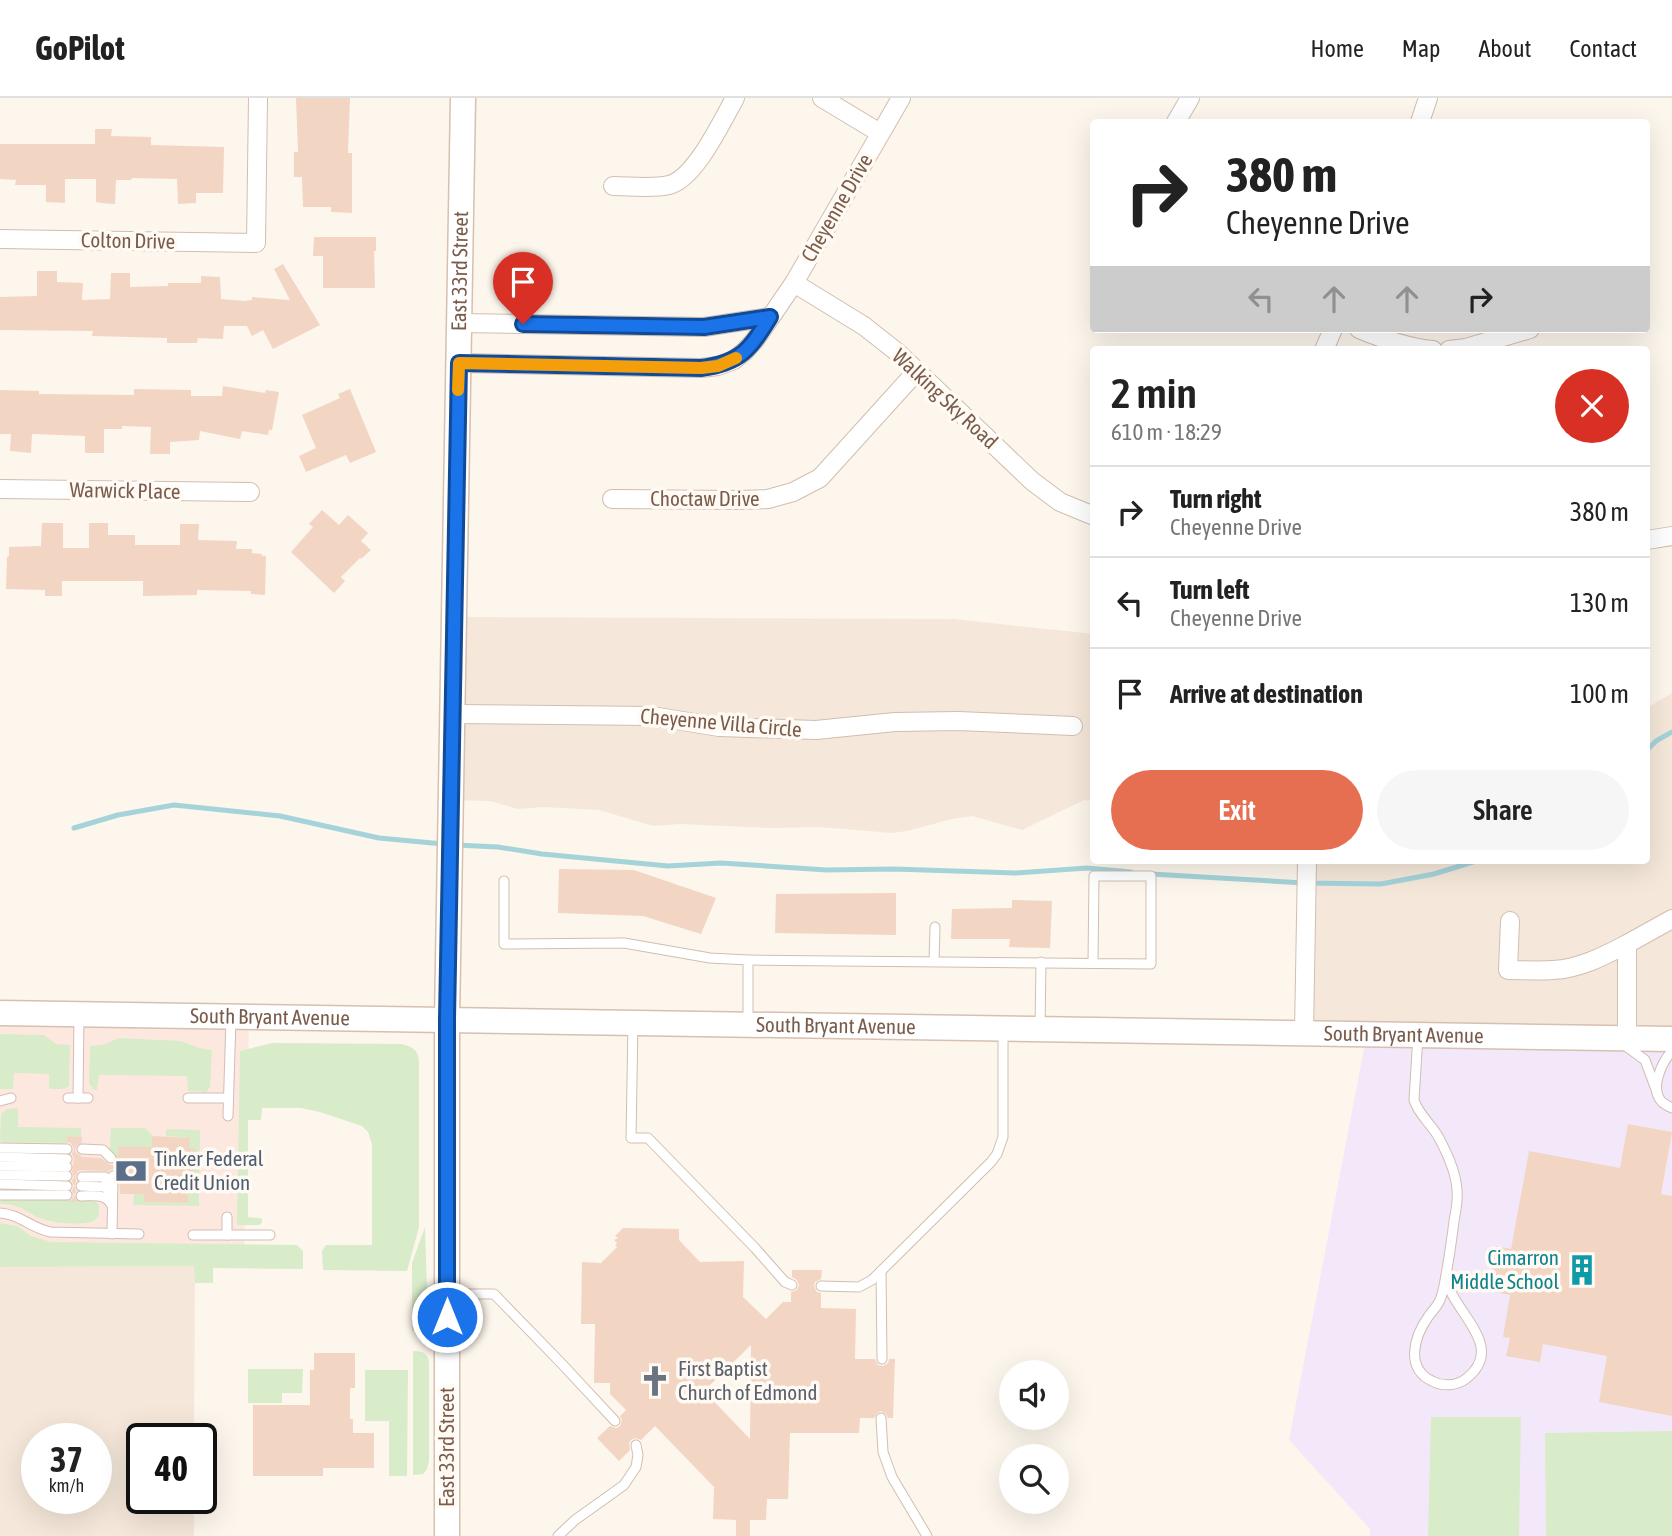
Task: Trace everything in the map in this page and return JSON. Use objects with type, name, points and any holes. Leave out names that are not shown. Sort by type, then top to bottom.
[{"type":"street","name":"Colton Drive","points":[[0,239],[256,243],[258,98]]},
{"type":"street","name":"East 33rd Street","points":[[447,1536],[447,1019],[463,98]]},
{"type":"street","points":[[613,186],[670,185],[682,178],[704,152],[735,98]]},
{"type":"street","points":[[822,98],[880,133]]},
{"type":"street","name":"Cheyenne Drive","points":[[459,363],[701,368],[734,360],[755,340],[794,283],[901,98]]},
{"type":"street","points":[[1178,119],[1190,98]]},
{"type":"street","points":[[1421,119],[1428,98]]},
{"type":"street","name":"Walking Sky Road","points":[[794,283],[864,326],[897,352],[1032,481],[1060,502],[1090,514]]},
{"type":"street","points":[[459,323],[704,327],[770,317]]},
{"type":"street","points":[[1370,333],[1409,346]]},
{"type":"street","points":[[1473,346],[1517,333]]},
{"type":"street","name":"Choctaw Drive","points":[[612,499],[768,499],[793,492],[820,478],[916,372]]},
{"type":"street","name":"Warwick Place","points":[[0,489],[250,492]]},
{"type":"street","points":[[1650,540],[1672,536]]},
{"type":"street","name":"Cheyenne Villa Circle","points":[[453,714],[652,716],[719,727],[816,730],[895,722],[958,721],[1073,726]]},
{"type":"street","points":[[1304,1032],[1307,864]]},
{"type":"street","points":[[1510,921],[1508,970],[1555,970],[1601,958],[1672,919]]},
{"type":"street","points":[[1620,1038],[1627,944]]},
{"type":"street","name":"South Bryant Avenue","points":[[0,1013],[1672,1039]]},
{"type":"lane","points":[[504,880],[504,944],[624,943],[710,958],[748,960],[1151,964],[1151,876],[1094,876],[1093,963]]},
{"type":"lane","points":[[934,961],[935,927]]},
{"type":"lane","points":[[747,1023],[748,960]]},
{"type":"lane","points":[[1040,1028],[1041,962]]},
{"type":"lane","points":[[68,1098],[83,1098],[79,1013]]},
{"type":"lane","points":[[228,1116],[231,1016]]},
{"type":"lane","points":[[634,1022],[631,1138],[648,1138],[785,1282],[792,1286]]},
{"type":"lane","points":[[821,1286],[865,1285],[991,1163],[1003,1136],[1003,1028]]},
{"type":"lane","points":[[1418,1034],[1414,1100],[1417,1110],[1441,1141],[1451,1164],[1458,1194],[1440,1299],[1416,1338],[1415,1363],[1426,1378],[1435,1383],[1453,1385],[1461,1383],[1474,1372],[1481,1356],[1481,1345],[1473,1325],[1451,1290],[1447,1269]]},
{"type":"lane","points":[[1620,1038],[1645,1060],[1661,1102],[1672,1108]]},
{"type":"lane","points":[[1657,1092],[1661,1066],[1672,1051]]},
{"type":"lane","points":[[0,1101],[11,1098]]},
{"type":"lane","points":[[188,1098],[228,1098]]},
{"type":"lane","points":[[0,1148],[67,1172]]},
{"type":"lane","points":[[82,1149],[104,1150],[111,1158]]},
{"type":"lane","points":[[0,1157],[67,1172]]},
{"type":"lane","points":[[0,1166],[67,1172]]},
{"type":"lane","points":[[0,1175],[67,1172]]},
{"type":"lane","points":[[0,1184],[67,1172]]},
{"type":"lane","points":[[0,1195],[67,1172]]},
{"type":"lane","points":[[110,1176],[112,1234]]},
{"type":"lane","points":[[106,1178],[112,1206],[106,1197],[81,1186],[106,1178]]},
{"type":"lane","points":[[0,1213],[17,1216],[46,1231],[139,1234]]},
{"type":"lane","points":[[227,1217],[227,1235]]},
{"type":"lane","points":[[193,1235],[270,1235]]},
{"type":"lane","points":[[881,1271],[882,1359]]},
{"type":"lane","points":[[447,1294],[494,1294],[615,1421]]},
{"type":"lane","points":[[881,1418],[883,1452],[892,1477],[927,1536]]},
{"type":"lane","points":[[558,1536],[575,1520],[624,1485],[636,1467],[636,1445]]},
{"type":"shaded area","points":[[454,617],[953,619],[1090,634],[1090,801],[1084,800],[1022,830],[972,816],[892,833],[819,827],[680,824],[653,826],[599,810],[543,807],[518,809],[490,801],[451,800]]},
{"type":"shaded area","points":[[1672,693],[1672,1039],[1304,1032],[1307,864],[1650,864],[1650,706]]},
{"type":"shaded area","points":[[0,1013],[249,1016],[244,1266],[0,1267]]},
{"type":"shaded area","points":[[1367,1033],[1672,1039],[1672,1536],[1370,1536],[1370,1529],[1289,1440]]},
{"type":"shaded area","points":[[195,1266],[194,1423],[126,1423],[126,1514],[194,1514],[194,1536],[0,1536],[0,1267]]},
{"type":"green space","points":[[0,1034],[44,1035],[56,1044],[70,1045],[69,1086],[64,1089],[50,1089],[49,1074],[14,1073],[13,1089],[0,1089]]},
{"type":"green space","points":[[119,1038],[181,1041],[212,1050],[210,1087],[206,1092],[188,1091],[187,1076],[99,1075],[97,1090],[94,1090],[89,1083],[90,1046],[102,1045]]},
{"type":"green space","points":[[272,1043],[402,1044],[416,1052],[419,1061],[419,1227],[407,1271],[323,1270],[322,1251],[326,1245],[372,1245],[372,1144],[368,1132],[362,1126],[320,1112],[301,1108],[262,1108],[261,1120],[248,1120],[248,1161],[262,1163],[261,1169],[248,1169],[248,1217],[260,1218],[262,1223],[237,1225],[240,1051]]},
{"type":"green space","points":[[18,1108],[18,1127],[81,1128],[81,1137],[67,1136],[67,1143],[2,1142],[1,1114],[7,1109]]},
{"type":"green space","points":[[111,1128],[145,1128],[153,1136],[152,1147],[119,1147],[117,1158],[110,1149]]},
{"type":"green space","points":[[166,1129],[200,1130],[199,1206],[133,1205],[134,1194],[144,1194],[145,1202],[188,1203],[188,1180],[194,1179],[195,1148],[189,1148],[189,1138],[166,1136]]},
{"type":"green space","points":[[1,1199],[94,1200],[99,1205],[99,1213],[91,1222],[56,1222],[15,1206],[0,1204]]},
{"type":"green space","points":[[0,1223],[17,1226],[31,1236],[51,1242],[297,1245],[303,1251],[303,1269],[213,1268],[213,1283],[195,1283],[194,1266],[0,1267]]},
{"type":"green space","points":[[425,1227],[428,1325],[423,1330],[412,1331],[412,1263]]},
{"type":"green space","points":[[413,1351],[423,1353],[429,1361],[429,1461],[423,1474],[413,1475]]},
{"type":"green space","points":[[248,1369],[303,1369],[302,1393],[282,1393],[282,1403],[248,1403]]},
{"type":"green space","points":[[365,1370],[408,1370],[407,1476],[389,1476],[389,1421],[365,1421]]},
{"type":"green space","points":[[1431,1417],[1521,1417],[1519,1536],[1428,1536]]},
{"type":"green space","points":[[1672,1431],[1672,1536],[1546,1536],[1545,1433]]},
{"type":"building","points":[[296,98],[350,98],[348,153],[352,153],[352,213],[331,212],[331,207],[303,207],[302,177],[294,177],[294,152],[298,152]]},
{"type":"building","points":[[95,129],[112,129],[111,136],[151,137],[151,145],[224,147],[223,193],[196,193],[196,203],[178,204],[177,179],[132,178],[116,180],[115,204],[101,203],[96,202],[96,179],[65,179],[65,203],[46,202],[46,185],[15,185],[16,180],[0,179],[0,144],[95,144]]},
{"type":"building","points":[[314,237],[376,237],[375,288],[323,288],[323,256],[313,256]]},
{"type":"building","points":[[283,264],[320,325],[273,349],[263,330],[252,336],[247,326],[224,326],[223,339],[198,338],[197,343],[167,343],[167,338],[92,336],[93,331],[0,330],[0,297],[37,296],[37,271],[57,271],[57,282],[83,283],[82,300],[110,299],[111,273],[130,273],[130,287],[201,283],[201,276],[220,277],[221,299],[245,301],[252,300],[252,297],[290,300],[274,269]]},
{"type":"building","points":[[223,386],[265,393],[266,390],[279,392],[272,430],[269,430],[268,435],[242,431],[240,439],[200,431],[199,440],[170,442],[170,454],[150,454],[151,427],[122,426],[122,429],[104,429],[104,453],[85,453],[85,436],[32,434],[31,453],[10,451],[11,434],[0,434],[0,390],[39,391],[39,394],[134,395],[134,389],[191,390],[191,396],[222,396]]},
{"type":"building","points":[[350,389],[376,452],[350,463],[346,455],[306,472],[299,456],[316,448],[302,415],[340,398],[338,394]]},
{"type":"building","points":[[322,510],[339,525],[348,515],[368,533],[361,541],[371,550],[341,577],[345,581],[334,593],[291,552],[313,527],[309,524]]},
{"type":"building","points":[[42,523],[63,523],[63,548],[89,548],[89,523],[108,523],[108,535],[135,535],[135,545],[180,545],[180,524],[199,524],[198,540],[237,541],[236,549],[252,549],[252,553],[266,556],[265,595],[251,594],[251,591],[197,590],[197,595],[143,596],[143,581],[62,581],[62,596],[45,596],[45,590],[6,589],[9,547],[41,546]]},
{"type":"building","points":[[559,869],[634,870],[716,898],[701,934],[643,916],[558,913]]},
{"type":"building","points":[[896,893],[896,935],[775,933],[776,894]]},
{"type":"building","points":[[1012,900],[1052,901],[1050,948],[1009,947],[1010,939],[951,939],[952,909],[1012,908]]},
{"type":"building","name":"Cimarron Middle School","points":[[1628,1124],[1672,1132],[1661,1194],[1672,1196],[1672,1416],[1599,1402],[1607,1356],[1543,1344],[1540,1362],[1506,1356],[1510,1338],[1503,1337],[1510,1295],[1488,1291],[1496,1246],[1511,1249],[1529,1151],[1620,1168]]},
{"type":"building","name":"Tinker Federal Credit Union","points":[[67,1136],[82,1137],[82,1142],[75,1149],[76,1153],[82,1157],[101,1158],[110,1165],[117,1160],[119,1147],[152,1147],[152,1136],[190,1138],[189,1148],[195,1148],[194,1180],[188,1180],[188,1203],[144,1202],[144,1194],[120,1194],[119,1173],[112,1169],[78,1171],[74,1186],[74,1148],[67,1142]]},
{"type":"building","points":[[74,1186],[74,1195],[78,1202],[66,1202],[71,1201],[74,1196],[72,1191]]},
{"type":"building","name":"First Baptist Church of Edmond","points":[[623,1228],[679,1229],[679,1240],[700,1262],[744,1261],[743,1297],[766,1319],[783,1302],[791,1302],[791,1292],[797,1290],[799,1285],[792,1277],[792,1270],[822,1270],[821,1279],[815,1282],[814,1286],[817,1292],[821,1293],[821,1308],[856,1309],[855,1359],[875,1359],[878,1365],[883,1366],[889,1359],[895,1359],[893,1418],[888,1418],[881,1411],[874,1418],[860,1418],[859,1433],[790,1433],[788,1499],[767,1499],[766,1520],[750,1520],[750,1536],[736,1536],[736,1520],[713,1519],[714,1487],[655,1426],[641,1440],[631,1440],[630,1450],[619,1461],[597,1438],[610,1426],[620,1426],[620,1416],[626,1410],[610,1394],[610,1383],[594,1383],[595,1324],[581,1324],[582,1262],[601,1263],[617,1247],[614,1240],[618,1238],[615,1236]],"holes":[[[751,1345],[750,1439],[704,1391]]]},
{"type":"building","points":[[314,1353],[355,1353],[355,1388],[350,1388],[350,1419],[353,1419],[353,1433],[374,1433],[374,1468],[323,1468],[323,1476],[253,1476],[253,1405],[310,1405],[310,1370],[314,1370]]},
{"type":"waterway","points":[[1650,747],[1672,732]]},
{"type":"waterway","points":[[74,828],[118,815],[174,805],[280,816],[379,838],[443,844]]},
{"type":"waterway","points":[[456,845],[498,847],[668,866],[721,863],[827,870],[1015,873],[1087,868],[1131,872]]},
{"type":"waterway","points":[[1151,874],[1304,883],[1381,884],[1434,874],[1466,864]]},
{"type":"slow traffic","points":[[458,390],[459,363],[701,368],[718,366],[736,358]]},
{"type":"place","name":"Tinker Federal Credit Union","points":[[131,1171]]},
{"type":"place","name":"Cimarron Middle School","points":[[1582,1270]]},
{"type":"place","name":"First Baptist Church of Edmond","points":[[655,1381]]},
{"type":"route","points":[[447,1317],[447,1019],[459,363],[701,368],[718,366],[734,360],[746,351],[770,317],[704,327],[523,324]]}]
